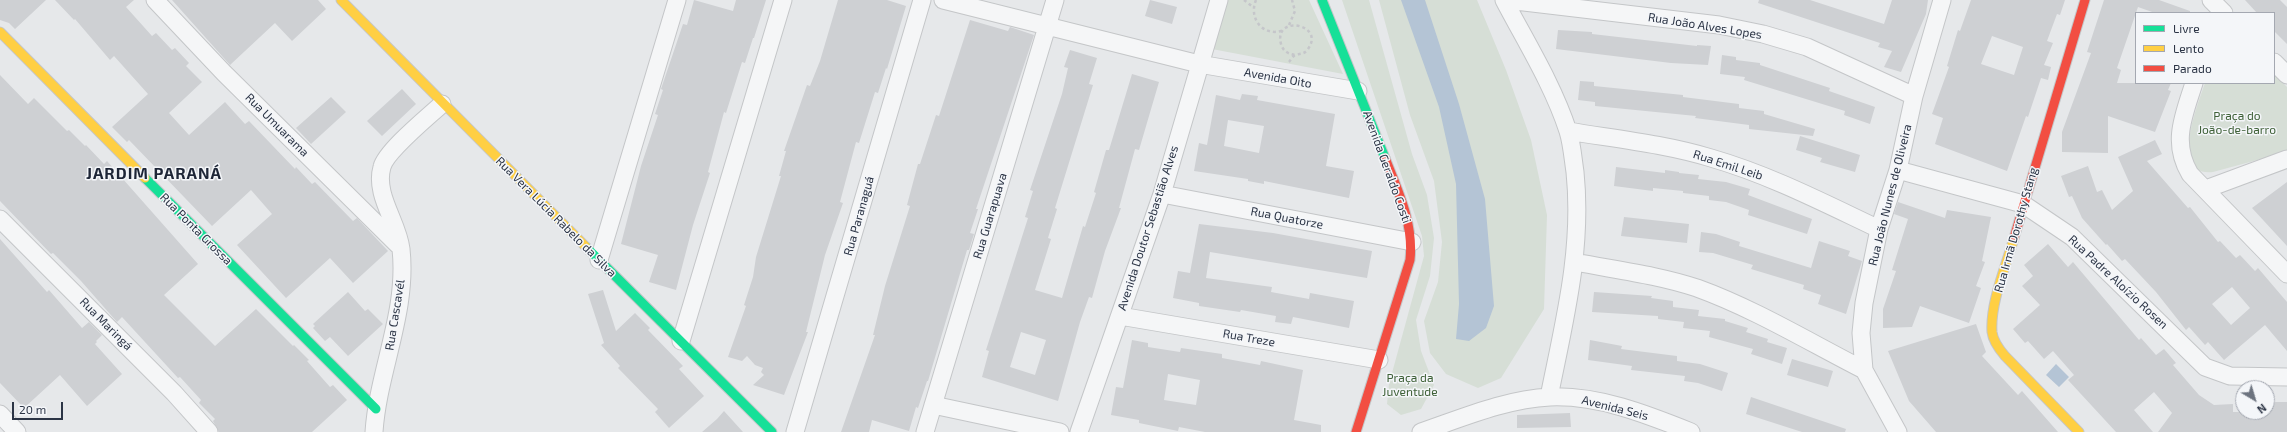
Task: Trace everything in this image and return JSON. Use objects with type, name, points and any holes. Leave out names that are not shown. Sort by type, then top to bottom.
[{"type":"street","name":"Rua Umuarama","points":[[155,0],[224,73],[401,248]]},
{"type":"street","name":"Rua Vera Lúcia Rabelo da Silva","points":[[341,0],[442,104],[772,432]]},
{"type":"street","points":[[599,260],[677,0]]},
{"type":"street","points":[[681,341],[782,0]]},
{"type":"street","name":"Rua Paranaguá","points":[[795,432],[922,0]]},
{"type":"street","name":"Avenida Oito","points":[[943,0],[1199,64],[1358,91]]},
{"type":"street","name":"Rua Guarapuava","points":[[924,432],[1055,0]]},
{"type":"street","name":"Avenida Doutor Sebastião Alves","points":[[1079,432],[1162,194],[1219,0]]},
{"type":"street","name":"Avenida Geraldo Costi","points":[[1322,0],[1404,206],[1412,242],[1410,260],[1356,432]]},
{"type":"street","points":[[1504,0],[1554,98],[1568,131],[1577,195],[1575,262],[1549,397]]},
{"type":"street","name":"Rua João Alves Lopes","points":[[1507,0],[1719,25],[1763,34],[1806,47],[1914,96]]},
{"type":"street","name":"Rua João Nunes de Oliveira","points":[[1898,432],[1864,370],[1861,333],[1864,303],[1879,229],[1898,170],[1914,96],[1942,0]]},
{"type":"street","name":"Rua Irmã Dorothy Stang","points":[[2079,432],[2005,356],[1997,346],[1992,333],[1993,312],[2023,204],[2085,0]]},
{"type":"street","name":"Rua Ponta Grossa","points":[[0,32],[376,409]]},
{"type":"street","points":[[2275,63],[2287,75]]},
{"type":"street","points":[[2194,84],[2182,121],[2180,146],[2182,161],[2190,174],[2287,274]]},
{"type":"street","name":"Rua Cascavél","points":[[374,432],[376,409],[386,370],[400,299],[401,248],[382,191],[380,178],[382,166],[389,154],[442,104]]},
{"type":"street","name":"Rua Emil Leib","points":[[1568,131],[1685,151],[1711,157],[1778,182],[1879,229]]},
{"type":"street","points":[[2206,189],[2287,159]]},
{"type":"street","name":"Rua Padre Aloízio Rosen","points":[[1898,170],[2023,204],[2072,237],[2205,366],[2230,376],[2287,377]]},
{"type":"street","name":"Rua Quatorze","points":[[1162,194],[1412,242]]},
{"type":"street","name":"Rua Maringá","points":[[0,218],[174,393],[209,432]]},
{"type":"street","points":[[1575,262],[1656,277],[1696,288],[1730,301],[1864,370]]},
{"type":"street","name":"Rua Treze","points":[[1120,316],[1379,360]]},
{"type":"street","name":"Avenida Seis","points":[[1421,432],[1503,405],[1549,397],[1577,398],[1612,405],[1691,432]]},
{"type":"street","points":[[933,405],[1060,432]]},
{"type":"street","points":[[0,414],[17,432]]},
{"type":"street","points":[[0,428],[10,432]]},
{"type":"path","points":[[1244,0],[1253,7]]},
{"type":"path","points":[[1256,0],[1253,7],[1255,20],[1264,30],[1276,32],[1293,25],[1303,26],[1310,34],[1310,45],[1308,50],[1295,55],[1287,64]]},
{"type":"path","points":[[1292,0],[1295,11],[1288,27],[1282,34],[1281,44],[1286,52],[1295,55]]},
{"type":"green space","points":[[1227,0],[1309,0],[1343,74],[1212,49]]},
{"type":"green space","name":"Praça da Juventude","points":[[1342,0],[1369,0],[1412,154],[1427,195],[1434,238],[1430,276],[1416,320],[1421,351],[1434,385],[1421,409],[1401,415],[1387,404],[1389,384],[1424,256],[1422,236]]},
{"type":"green space","points":[[1379,0],[1477,0],[1506,70],[1531,140],[1547,215],[1544,309],[1501,378],[1478,388],[1446,374],[1430,353],[1424,321],[1438,282],[1442,242],[1434,181],[1410,115]]},
{"type":"green space","name":"Praça do João-de-barro","points":[[2275,75],[2287,87],[2287,152],[2213,172],[2199,170],[2192,163],[2189,152],[2190,137],[2197,106],[2205,84],[2275,84]]},
{"type":"water","points":[[1401,0],[1425,0],[1459,104],[1485,199],[1494,306],[1486,328],[1469,341],[1456,339],[1459,304],[1456,184],[1439,107]]},
{"type":"water","points":[[2056,364],[2069,377],[2059,387],[2046,375]]},
{"type":"building","points":[[0,0],[46,0],[15,29],[9,23],[0,20]]},
{"type":"building","points":[[55,0],[134,0],[126,7],[152,36],[156,33],[172,50],[175,48],[189,63],[186,66],[202,82],[169,113],[189,135],[225,102],[245,124],[249,121],[295,169],[296,167],[312,184],[315,182],[353,221],[357,218],[388,251],[353,283],[330,258],[286,298],[237,245],[272,214],[251,190],[212,226],[129,140],[127,142],[112,127],[148,94],[114,56],[110,60],[75,19],[74,20]]},
{"type":"building","points":[[172,0],[318,0],[326,9],[292,41],[275,23],[230,65]]},
{"type":"building","points":[[694,0],[733,11],[736,0],[766,0],[745,63],[742,62],[726,113],[724,112],[708,172],[710,173],[693,225],[676,290],[649,282],[658,255],[621,244],[641,166],[658,115],[655,114],[663,90],[661,89],[683,24],[687,25]]},
{"type":"building","points":[[838,0],[887,0],[906,6],[887,69],[886,68],[878,93],[875,92],[859,143],[856,142],[840,202],[843,203],[825,255],[806,332],[808,332],[784,395],[753,385],[764,375],[761,372],[763,368],[755,365],[747,356],[742,361],[728,357],[746,306],[744,305],[753,277],[756,257],[781,176],[779,176],[786,151],[784,151],[807,85],[810,86],[820,61]]},
{"type":"building","points":[[1150,0],[1177,7],[1172,24],[1145,16]]},
{"type":"building","points":[[1759,0],[1810,0],[1884,24],[1892,0],[1928,0],[1926,14],[1901,72],[1884,67],[1892,51],[1878,47],[1880,43],[1758,3]]},
{"type":"building","points":[[1971,0],[2065,0],[2060,15],[2057,14],[2047,41],[2053,43],[2044,65],[2051,67],[2048,80],[2041,78],[2007,171],[1935,144],[1943,118],[1932,114],[1949,67],[1947,66],[1958,30],[1960,31]],"holes":[[[1992,36],[2023,47],[2014,75],[1981,64]]]},
{"type":"building","points":[[2104,0],[2159,0],[2190,11],[2152,12],[2138,7],[2135,12],[2117,68],[2121,70],[2117,83],[2171,84],[2168,90],[2171,91],[2155,132],[2108,116],[2108,153],[2062,152],[2062,132],[2091,53],[2087,52]]},
{"type":"building","points":[[2245,0],[2280,0],[2287,7],[2287,44],[2275,32],[2275,12],[2256,12]]},
{"type":"building","points":[[970,20],[1008,31],[1010,27],[1034,35],[976,209],[978,209],[970,233],[974,234],[969,250],[967,250],[928,381],[918,408],[916,407],[909,431],[872,420],[869,432],[841,432],[875,335],[873,335],[885,286],[910,206],[907,205],[918,164],[920,164],[936,115],[939,116]]},
{"type":"building","points":[[1558,30],[1592,32],[1592,34],[1697,46],[1711,46],[1708,65],[1671,63],[1556,49]]},
{"type":"building","points":[[1070,50],[1097,58],[1089,84],[1093,85],[1055,208],[1057,209],[1048,238],[1051,239],[1035,290],[1062,298],[1083,226],[1085,227],[1096,193],[1094,192],[1106,150],[1109,150],[1132,74],[1159,82],[1139,150],[1135,149],[1119,208],[1121,208],[1105,251],[1092,298],[1089,297],[1080,322],[1058,401],[982,377],[989,351],[986,350],[1028,218],[1025,217],[1033,191],[1030,190],[1062,94],[1068,68],[1064,67]],"holes":[[[1021,332],[1046,340],[1035,375],[1010,367]]]},
{"type":"building","points":[[1722,55],[1736,57],[1736,60],[1760,63],[1760,65],[1830,88],[1829,91],[1875,107],[1870,124],[1844,115],[1845,111],[1744,80],[1745,77],[1720,74]]},
{"type":"building","points":[[0,75],[28,104],[34,98],[67,131],[69,130],[85,146],[86,145],[104,164],[107,161],[198,264],[164,295],[215,346],[256,309],[309,360],[307,361],[330,387],[333,385],[347,400],[312,432],[219,432],[213,421],[215,419],[199,403],[201,400],[180,377],[178,378],[122,317],[117,322],[81,281],[53,253],[51,254],[0,201]]},
{"type":"building","points":[[1580,81],[1594,82],[1594,86],[1683,95],[1683,97],[1739,104],[1739,108],[1764,111],[1764,114],[1815,129],[1813,136],[1749,129],[1749,125],[1695,118],[1696,116],[1595,106],[1595,102],[1578,100]]},
{"type":"building","points":[[402,89],[416,104],[382,136],[367,121]]},
{"type":"building","points":[[1242,94],[1258,96],[1257,100],[1335,114],[1326,166],[1354,171],[1349,198],[1264,181],[1264,184],[1248,181],[1248,179],[1194,171],[1199,143],[1207,145],[1216,95],[1240,100]],"holes":[[[1228,120],[1264,126],[1259,153],[1224,146]]]},
{"type":"building","points":[[331,97],[346,112],[311,144],[296,128]]},
{"type":"building","points":[[1800,136],[1860,155],[1855,172],[1820,162],[1822,158],[1796,150]]},
{"type":"building","points":[[2155,140],[2162,154],[2147,161],[2188,208],[2190,207],[2218,242],[2220,241],[2236,258],[2240,255],[2255,271],[2258,268],[2287,302],[2287,351],[2265,325],[2224,360],[2208,342],[2205,345],[2189,327],[2186,330],[2156,292],[2125,259],[2122,261],[2107,244],[2106,245],[2082,218],[2072,196],[2069,197],[2061,176],[2088,166],[2097,192],[2102,190],[2112,210],[2133,191],[2118,157]],"holes":[[[2232,287],[2250,308],[2231,325],[2212,304]]]},
{"type":"building","points":[[1616,167],[1665,173],[1665,170],[1699,175],[1698,179],[1726,182],[1750,189],[1748,195],[1812,219],[1807,234],[1748,215],[1749,210],[1726,202],[1709,200],[1709,196],[1683,193],[1683,191],[1653,188],[1653,191],[1614,186]]},
{"type":"building","points":[[2287,182],[2287,246],[2252,208]]},
{"type":"building","points":[[1898,202],[1945,218],[1947,210],[1991,217],[1982,261],[1985,262],[1976,286],[1981,288],[1969,323],[1920,306],[1912,327],[1883,328],[1883,309],[1896,271],[1892,270],[1908,219],[1894,214]]},
{"type":"building","points":[[1624,217],[1689,224],[1687,243],[1621,236]]},
{"type":"building","points":[[1199,224],[1273,233],[1372,251],[1367,278],[1210,252],[1206,278],[1272,287],[1271,292],[1309,299],[1310,293],[1354,301],[1349,328],[1293,317],[1291,324],[1275,322],[1276,316],[1241,310],[1240,312],[1199,306],[1199,303],[1173,298],[1178,271],[1190,273]]},
{"type":"building","points":[[1701,232],[1716,234],[1740,242],[1739,246],[1811,268],[1819,241],[1850,251],[1848,256],[1862,261],[1846,314],[1818,304],[1821,295],[1803,289],[1804,285],[1751,269],[1753,265],[1713,253],[1699,252]]},
{"type":"building","points":[[0,239],[47,292],[49,290],[82,328],[89,322],[102,335],[95,344],[122,374],[87,406],[60,375],[24,408],[0,383]]},
{"type":"building","points":[[2048,244],[2068,267],[2073,262],[2139,340],[2141,338],[2156,355],[2164,349],[2176,363],[2173,365],[2199,395],[2214,405],[2233,404],[2235,420],[2275,420],[2275,402],[2287,402],[2287,432],[2158,432],[2172,413],[2154,392],[2134,410],[2153,432],[2116,432],[2068,380],[2074,375],[2053,351],[2044,359],[2028,341],[2025,343],[2013,329],[2040,305],[2022,286],[2033,276],[2024,265]]},
{"type":"building","points":[[603,290],[616,331],[635,313],[650,328],[648,330],[683,366],[679,369],[704,396],[669,428],[655,412],[658,409],[618,368],[620,366],[601,345],[604,343],[588,294]]},
{"type":"building","points":[[348,292],[365,311],[368,309],[383,324],[348,356],[330,337],[325,341],[313,328],[315,326],[313,324]]},
{"type":"building","points":[[1594,292],[1652,296],[1651,298],[1673,301],[1673,307],[1699,310],[1698,316],[1725,319],[1725,321],[1748,328],[1746,332],[1768,339],[1767,342],[1787,348],[1782,364],[1751,354],[1753,349],[1709,337],[1710,331],[1683,328],[1684,322],[1658,319],[1658,316],[1592,312]]},
{"type":"building","points":[[1976,324],[1986,352],[1982,356],[2018,395],[2022,391],[2058,432],[1936,432],[1909,401],[1888,351]]},
{"type":"building","points":[[1132,340],[1148,343],[1148,347],[1180,352],[1181,348],[1222,354],[1222,358],[1260,365],[1261,361],[1303,370],[1294,420],[1321,425],[1321,432],[1205,432],[1179,427],[1178,431],[1139,423],[1139,420],[1111,415],[1116,387],[1123,388]],"holes":[[[1168,374],[1200,380],[1196,405],[1164,400]]]},
{"type":"building","points":[[1590,340],[1622,346],[1621,349],[1677,356],[1677,361],[1700,364],[1728,373],[1722,391],[1698,383],[1684,381],[1685,376],[1631,370],[1632,366],[1588,360]]},
{"type":"building","points":[[1792,359],[1833,371],[1828,387],[1787,375]]},
{"type":"building","points":[[1751,397],[1846,429],[1845,432],[1802,432],[1746,414]]},
{"type":"building","points":[[724,411],[743,432],[702,432],[717,419]]},
{"type":"building","points":[[1570,413],[1571,427],[1517,428],[1517,415]]},
{"type":"traffic: fast","points":[[1322,0],[1385,158]]},
{"type":"traffic: fast","points":[[145,178],[376,409]]},
{"type":"traffic: fast","points":[[586,247],[772,432]]},
{"type":"traffic: slow","points":[[341,0],[586,247]]},
{"type":"traffic: slow","points":[[0,32],[145,178]]},
{"type":"traffic: slow","points":[[2014,238],[1993,309],[1992,332],[1994,339],[2005,356],[2079,432]]},
{"type":"traffic: jam","points":[[2014,238],[2085,0]]},
{"type":"traffic: jam","points":[[1356,432],[1410,260],[1410,234],[1404,208],[1385,158]]},
{"type":"district","name":"JARDIM PARANÁ","points":[[154,174]]}]
